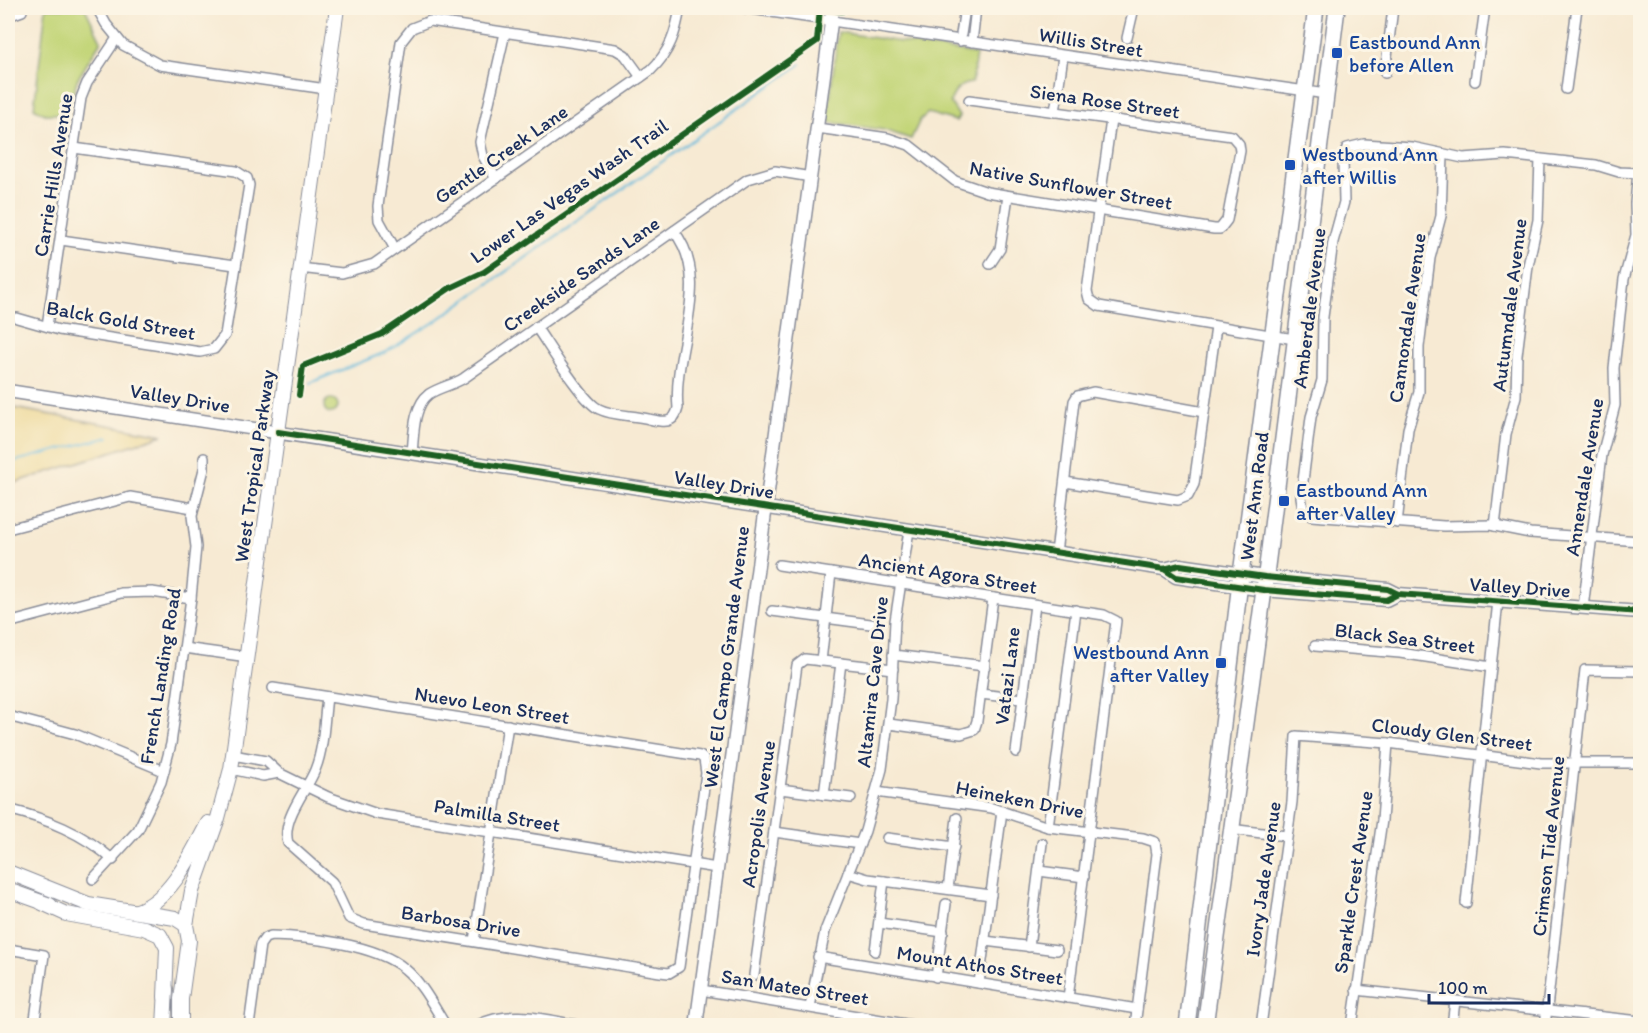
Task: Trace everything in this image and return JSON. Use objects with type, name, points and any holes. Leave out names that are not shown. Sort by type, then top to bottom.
[{"type":"main road","name":"West Tropical Parkway","points":[[181,1026],[181,999],[189,942],[186,925],[195,874],[228,787],[232,762],[337,8]]},
{"type":"main road","name":"West Ann Road","points":[[1187,1026],[1219,774],[1240,580],[1316,8]]},
{"type":"main road","name":"West Ann Road","points":[[1205,1026],[1337,8]]},
{"type":"main road","points":[[1206,868],[1230,829],[1223,821],[1227,778],[1219,774]]},
{"type":"main road","points":[[133,912],[153,904],[170,885],[190,856],[228,787]]},
{"type":"main road","points":[[8,872],[88,904],[175,918],[186,925]]},
{"type":"main road","points":[[8,890],[66,914],[144,928],[160,935],[166,948],[165,997]]},
{"type":"main road","points":[[42,903],[81,911],[186,925]]},
{"type":"main road","name":"West Tropical Parkway","points":[[164,1026],[165,997],[173,944],[186,925]]},
{"type":"street","points":[[97,8],[117,38],[137,54],[160,65],[326,89]]},
{"type":"street","name":"Gentle Creek Lane","points":[[300,268],[334,273],[352,272],[374,264],[661,61],[676,31],[681,8]]},
{"type":"street","name":"Willis Street","points":[[744,8],[1326,94]]},
{"type":"street","name":"West El Campo Grande Avenue","points":[[696,1026],[833,8]]},
{"type":"street","points":[[960,41],[965,8]]},
{"type":"street","points":[[972,42],[976,8]]},
{"type":"street","points":[[1127,38],[1131,8]]},
{"type":"street","points":[[1385,73],[1393,8]]},
{"type":"street","points":[[1475,81],[1485,8]]},
{"type":"street","points":[[1566,89],[1576,8]]},
{"type":"street","points":[[8,16],[22,11]]},
{"type":"street","points":[[395,249],[380,220],[378,206],[401,42],[412,28],[430,21],[615,50],[625,55],[641,77]]},
{"type":"street","points":[[496,179],[485,163],[480,142],[505,33]]},
{"type":"street","name":"Carrie Hills Avenue","points":[[47,326],[84,90],[117,38]]},
{"type":"street","points":[[1055,112],[1063,56]]},
{"type":"street","name":"Siena Rose Street","points":[[969,100],[1226,134],[1235,140],[1240,151],[1230,213],[1224,226]]},
{"type":"street","points":[[1111,120],[1087,291],[1089,299],[1099,306],[1294,339]]},
{"type":"street","name":"Native Sunflower Street","points":[[817,128],[899,141],[909,145],[954,181],[979,190],[1214,230],[1224,226]]},
{"type":"street","name":"Amberdale Avenue","points":[[1397,523],[1311,516],[1303,508],[1301,496],[1311,417],[1322,380],[1323,318],[1333,242],[1344,202],[1343,160],[1347,148],[1364,144],[1412,147],[1443,155]]},
{"type":"street","points":[[61,240],[235,265],[249,184],[247,178],[236,171],[74,148]]},
{"type":"street","points":[[1443,155],[1463,158],[1505,155],[1596,165],[1619,172],[1639,173]]},
{"type":"street","name":"Cannondale Avenue","points":[[1397,523],[1408,429],[1420,381],[1419,347],[1430,258],[1441,216],[1443,155]]},
{"type":"street","name":"Autumndale Avenue","points":[[1495,526],[1506,434],[1516,396],[1516,355],[1527,266],[1539,220],[1540,159]]},
{"type":"street","name":"Creekside Sands Lane","points":[[412,453],[417,414],[426,398],[464,378],[756,174],[775,171],[811,177]]},
{"type":"street","name":"Annendale Avenue","points":[[1584,608],[1602,455],[1615,405],[1614,368],[1624,279],[1636,234],[1635,203],[1639,173]]},
{"type":"street","points":[[990,264],[1000,249],[1008,196]]},
{"type":"street","points":[[536,327],[591,404],[609,412],[659,422],[670,421],[675,417],[678,408],[692,282],[687,251],[674,231]]},
{"type":"street","name":"Balck Gold Street","points":[[17,318],[47,326],[200,352],[208,351],[219,346],[225,335],[235,265]]},
{"type":"street","points":[[1065,482],[1178,500],[1188,496],[1194,484],[1216,327]]},
{"type":"street","name":"Valley Drive","points":[[8,391],[1056,553],[1164,569],[1180,565],[1264,584],[1386,600],[1398,594],[1641,612]]},
{"type":"street","points":[[1056,553],[1074,401],[1081,393],[1093,392],[1204,412]]},
{"type":"street","name":"French Landing Road","points":[[93,879],[113,860],[138,830],[148,814],[164,771],[171,744],[191,598],[196,547],[193,508],[204,469],[204,458]]},
{"type":"street","points":[[8,529],[130,497],[193,508]]},
{"type":"street","points":[[1397,523],[1495,526],[1530,533],[1641,541]]},
{"type":"street","name":"Altamira Cave Drive","points":[[810,1007],[818,957],[830,915],[860,844],[876,792],[889,724],[900,583],[909,530]]},
{"type":"street","name":"Ancient Agora Street","points":[[779,565],[1111,617],[1116,626],[1089,832]]},
{"type":"street","points":[[831,573],[821,660],[892,669]]},
{"type":"street","points":[[8,623],[121,593],[152,592],[191,598]]},
{"type":"street","points":[[889,724],[961,734],[974,730],[993,598]]},
{"type":"street","points":[[1466,903],[1498,601]]},
{"type":"street","name":"Vatazi Lane","points":[[1016,752],[1035,605]]},
{"type":"street","points":[[1048,826],[1076,610]]},
{"type":"street","points":[[772,611],[878,625]]},
{"type":"street","name":"Black Sea Street","points":[[1315,646],[1400,653],[1491,667]]},
{"type":"street","points":[[184,648],[248,657]]},
{"type":"street","points":[[893,655],[985,666]]},
{"type":"street","name":"Acropolis Avenue","points":[[754,975],[795,674],[802,660],[821,660]]},
{"type":"street","points":[[824,795],[841,663]]},
{"type":"street","name":"Crimson Tide Avenue","points":[[1545,1026],[1585,670],[1641,671]]},
{"type":"street","name":"Nuevo Leon Street","points":[[273,688],[695,755],[704,759],[706,773],[694,865]]},
{"type":"street","points":[[981,694],[1023,699]]},
{"type":"street","points":[[308,786],[318,761],[327,697]]},
{"type":"street","points":[[8,716],[75,734],[164,771]]},
{"type":"street","points":[[474,941],[508,725]]},
{"type":"street","name":"Cloudy Glen Street","points":[[1296,736],[1388,743],[1481,757],[1541,763],[1641,763]]},
{"type":"street","name":"Ivory Jade Avenue","points":[[1261,1026],[1292,802],[1296,736]]},
{"type":"street","name":"Sparkle Crest Avenue","points":[[1352,1026],[1382,820],[1388,743]]},
{"type":"street","points":[[257,775],[260,760]]},
{"type":"street","name":"Palmilla Street","points":[[232,762],[260,760],[269,763],[279,773],[361,810],[717,868]]},
{"type":"street","name":"Palmilla Street","points":[[232,762],[257,775],[268,776],[279,773]]},
{"type":"street","name":"Barbosa Drive","points":[[308,786],[286,828],[288,843],[332,882],[349,918],[354,922],[669,973],[679,967],[694,865]]},
{"type":"street","points":[[780,789],[851,798]]},
{"type":"street","name":"Heineken Drive","points":[[876,792],[1002,811],[1048,826],[1155,842],[1157,854],[1137,1009]]},
{"type":"street","points":[[8,809],[79,834],[113,860]]},
{"type":"street","points":[[979,983],[1002,811]]},
{"type":"street","points":[[948,889],[957,818]]},
{"type":"street","points":[[1230,829],[1286,836]]},
{"type":"street","points":[[774,832],[860,844]]},
{"type":"street","points":[[1068,998],[1089,832]]},
{"type":"street","points":[[887,838],[954,847]]},
{"type":"street","points":[[1029,947],[1042,843]]},
{"type":"street","points":[[1039,871],[1084,877]]},
{"type":"street","points":[[848,873],[884,881],[991,895]]},
{"type":"street","points":[[875,951],[884,881]]},
{"type":"street","points":[[936,976],[946,904]]},
{"type":"street","points":[[879,924],[943,932]]},
{"type":"street","points":[[249,1026],[258,955],[265,938],[294,938],[351,947],[383,955],[405,969],[415,979],[446,1026]]},
{"type":"street","points":[[984,941],[1057,950]]},
{"type":"street","points":[[8,949],[44,955],[34,1026]]},
{"type":"street","name":"Mount Athos Street","points":[[818,957],[1137,1009]]},
{"type":"street","name":"San Mateo Street","points":[[701,990],[918,1026]]},
{"type":"street","points":[[1356,990],[1640,1021]]},
{"type":"street","points":[[1452,1026],[1455,1001]]},
{"type":"street","points":[[1135,1026],[1137,1009]]},
{"type":"street","points":[[476,1026],[493,1018],[515,1016],[582,1026]]},
{"type":"street","points":[[8,1025],[12,1026]]},
{"type":"green space","points":[[46,8],[85,8],[101,41],[77,80],[68,114],[45,114],[34,108]]},
{"type":"green space","points":[[838,32],[976,54],[972,83],[958,89],[950,102],[959,116],[956,121],[928,113],[920,120],[911,139],[884,130],[827,122]]},
{"type":"green space","points":[[331,399],[336,401],[338,406],[336,411],[331,413],[326,411],[324,406],[326,401]]},
{"type":"sand","points":[[8,407],[163,435],[8,485]]},
{"type":"waterway","points":[[310,383],[386,352],[433,323],[801,64]]},
{"type":"waterway","points":[[8,463],[109,437]]},
{"type":"cycle path","name":"Lower Las Vegas Wash Trail","points":[[299,395],[303,366],[382,334],[450,288],[484,272],[817,41],[820,8],[842,11],[842,8]]},
{"type":"cycle path","points":[[278,432],[1164,569],[1180,565],[1265,577],[1388,589],[1398,594],[1640,612]]},
{"type":"cycle path","points":[[1164,569],[1176,577],[1264,590],[1386,600],[1398,594]]},
{"type":"place","name":"Eastbound Ann before Allen","points":[[1337,53]]},
{"type":"place","name":"Westbound Ann after Willis","points":[[1290,165]]},
{"type":"place","name":"Eastbound Ann after Valley","points":[[1284,501]]},
{"type":"place","name":"Westbound Ann after Valley","points":[[1221,663]]}]
